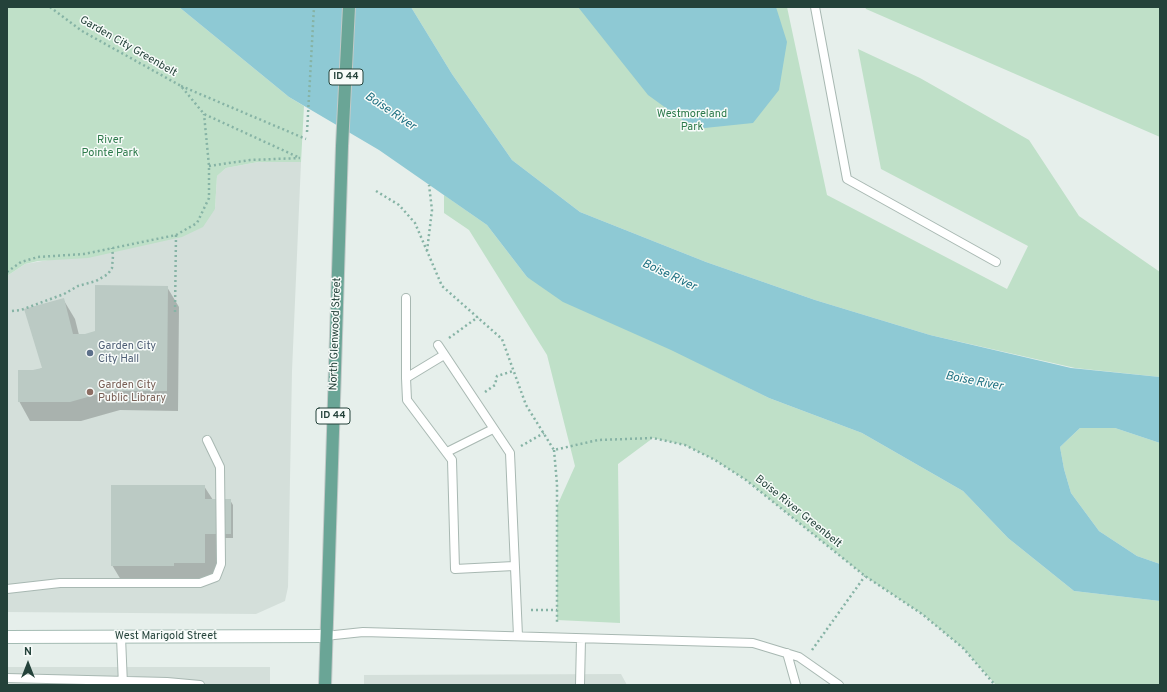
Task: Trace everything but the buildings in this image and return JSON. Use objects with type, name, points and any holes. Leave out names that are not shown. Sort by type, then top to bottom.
[{"type":"main road","name":"North Glenwood Street","points":[[325,685],[325,636],[342,146],[349,7]]},
{"type":"street","name":"West Marigold Street","points":[[7,637],[325,636]]},
{"type":"lane","points":[[815,7],[846,179],[996,262]]},
{"type":"lane","points":[[406,298],[407,400],[452,460],[455,569],[514,566]]},
{"type":"lane","points":[[438,345],[510,453],[518,636]]},
{"type":"lane","points":[[406,378],[444,355]]},
{"type":"lane","points":[[447,452],[493,429]]},
{"type":"lane","points":[[7,589],[60,583],[200,583],[216,577],[221,564],[220,467],[207,440]]},
{"type":"lane","points":[[325,636],[363,632],[753,643],[804,661],[839,685]]},
{"type":"lane","points":[[121,637],[123,683]]},
{"type":"lane","points":[[580,685],[581,639]]},
{"type":"lane","points":[[787,654],[796,685]]},
{"type":"lane","points":[[7,678],[123,683],[167,682],[200,685]]},
{"type":"path","name":"Garden City Greenbelt","points":[[50,7],[82,31],[181,86],[204,114],[300,158],[250,160],[209,166]]},
{"type":"path","points":[[307,132],[314,7]]},
{"type":"path","points":[[181,86],[306,139]]},
{"type":"path","points":[[7,272],[21,262],[38,257],[84,254],[176,235],[198,223],[209,198],[209,166],[204,114]]},
{"type":"path","points":[[427,251],[432,210],[429,184]]},
{"type":"path","points":[[376,191],[399,205],[415,223],[442,286],[502,339],[526,405],[554,450],[557,484],[557,638]]},
{"type":"path","points":[[175,312],[176,235]]},
{"type":"path","points":[[12,311],[21,310],[64,294],[78,286],[96,281],[108,274],[112,268],[112,248]]},
{"type":"path","points":[[458,332],[478,317]]},
{"type":"path","points":[[495,385],[497,376],[514,371]]},
{"type":"path","points":[[534,439],[544,433]]},
{"type":"path","name":"Boise River Greenbelt","points":[[554,450],[598,440],[653,438],[685,445],[715,460],[746,480],[865,576],[922,614],[963,648],[995,685]]},
{"type":"path","points":[[804,661],[865,576]]},
{"type":"path","points":[[531,610],[557,610]]},
{"type":"shaded area","points":[[258,162],[301,162],[292,371],[288,587],[285,601],[256,614],[7,612],[7,276],[25,264],[54,259],[215,209],[217,176],[226,168]]},
{"type":"shaded area","points":[[7,667],[270,667],[270,685],[7,685]]},
{"type":"shaded area","points":[[621,674],[627,685],[364,685],[364,675]]},
{"type":"green space","name":"River Pointe Park","points":[[7,7],[179,7],[289,97],[304,106],[301,162],[258,162],[226,168],[217,176],[215,209],[203,227],[182,237],[88,258],[38,261],[25,264],[7,276]]},
{"type":"green space","name":"Westmoreland Park","points":[[411,7],[787,7],[827,195],[1007,289],[1028,246],[881,169],[858,49],[920,78],[1029,140],[1079,216],[1160,272],[1160,377],[1075,368],[930,335],[815,300],[706,262],[580,212],[512,160],[452,74]]},
{"type":"green space","points":[[865,7],[1160,7],[1160,137],[866,9]]},
{"type":"green space","points":[[444,195],[487,225],[527,277],[769,398],[862,433],[963,491],[1008,538],[1074,591],[1160,601],[1160,685],[996,685],[963,648],[922,614],[865,576],[746,480],[715,460],[685,445],[653,438],[618,464],[620,623],[557,620],[557,506],[575,466],[547,355],[469,230],[444,213]]},
{"type":"green space","points":[[1080,428],[1115,428],[1160,443],[1160,564],[1137,556],[1099,531],[1071,493],[1064,469],[1060,447]]},
{"type":"water","name":"Boise River","points":[[179,7],[411,7],[452,74],[512,160],[580,212],[706,262],[815,300],[930,335],[1071,368],[1160,377],[1160,443],[1115,428],[1080,428],[1060,447],[1064,469],[1071,493],[1099,531],[1137,556],[1160,564],[1160,601],[1074,591],[1008,538],[963,491],[862,433],[769,398],[671,350],[563,302],[527,277],[487,225],[379,150],[289,97]]},
{"type":"water","points":[[578,7],[776,7],[787,42],[779,90],[753,123],[695,129],[648,95]]},
{"type":"place","name":"Garden City City Hall","points":[[90,353]]},
{"type":"place","name":"Garden City Public Library","points":[[90,392]]}]
